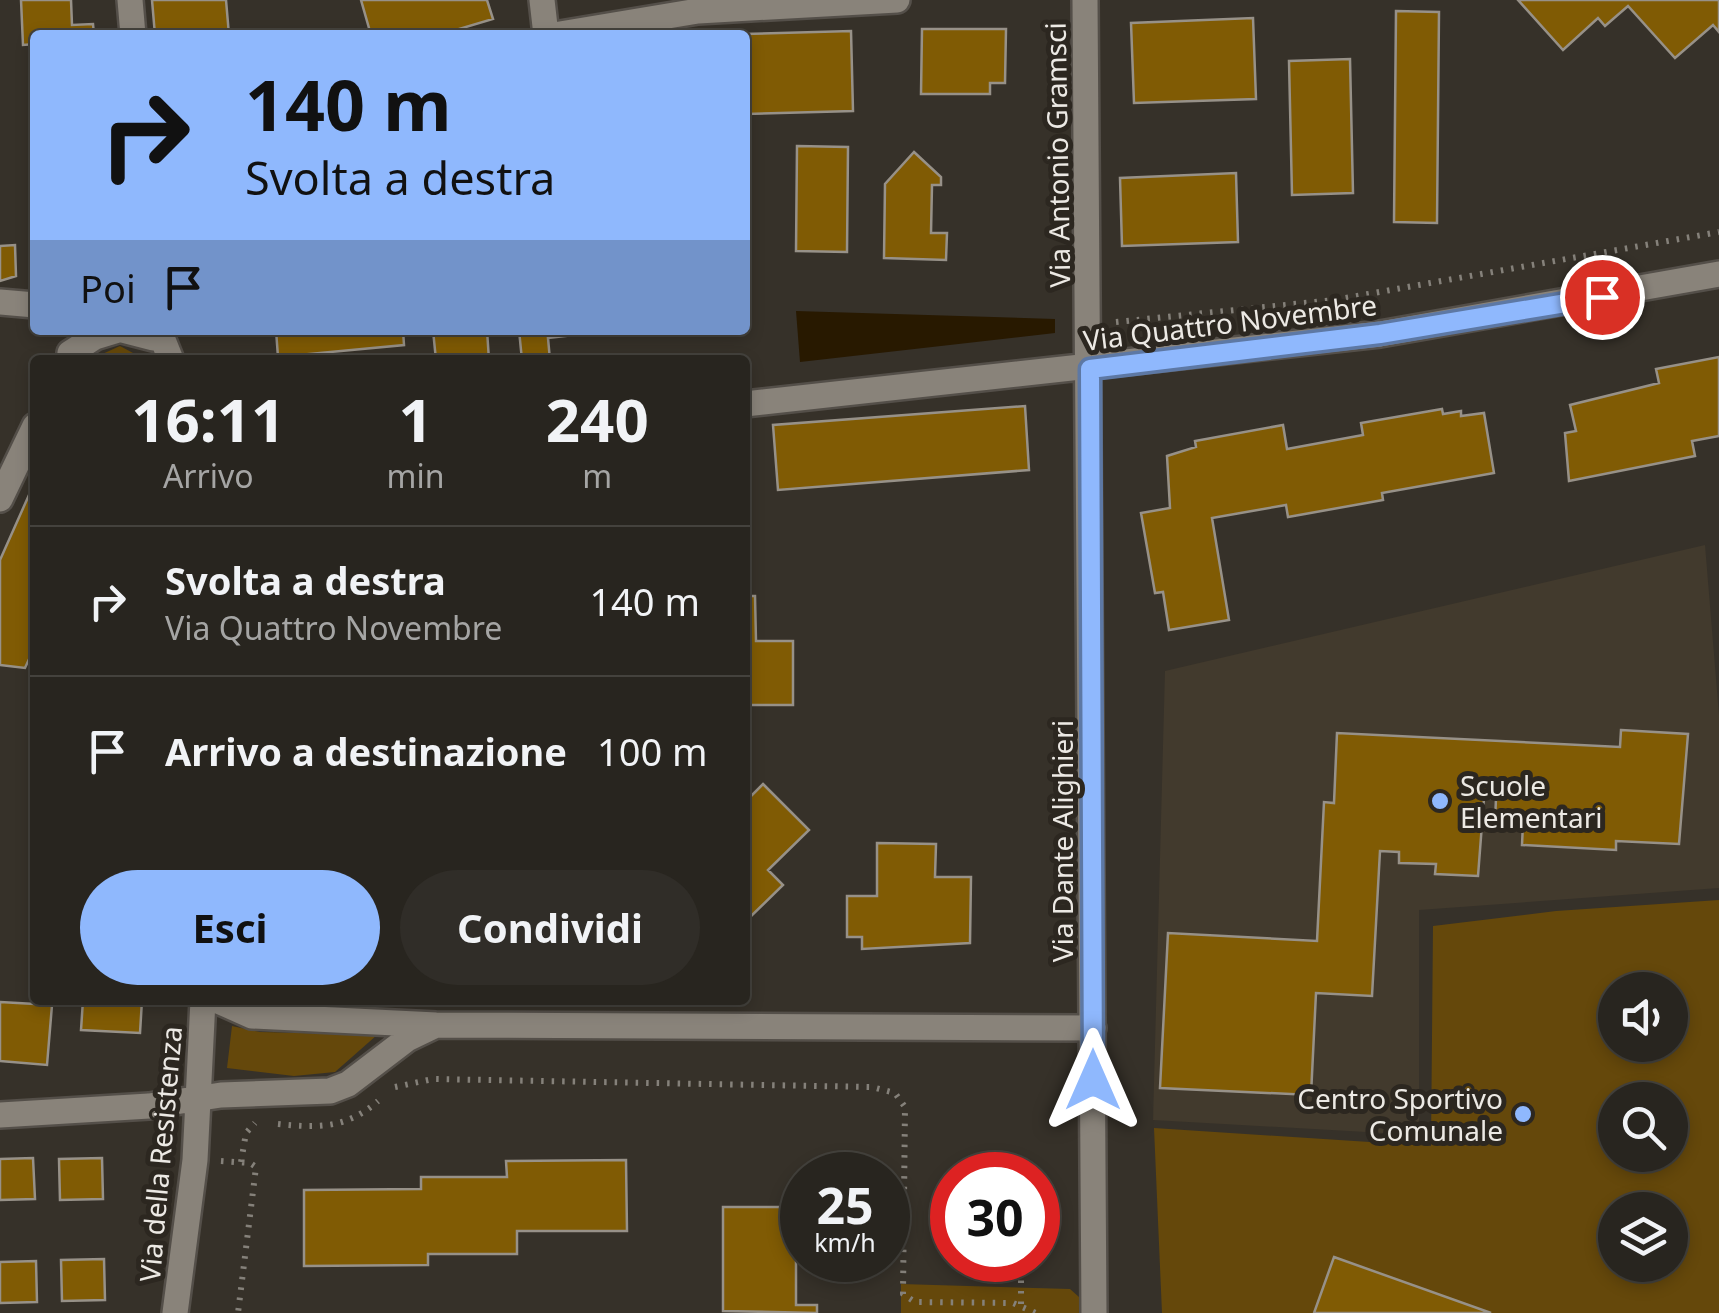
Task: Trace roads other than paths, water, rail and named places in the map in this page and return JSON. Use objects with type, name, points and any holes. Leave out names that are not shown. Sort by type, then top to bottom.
[{"type":"street","points":[[130,0],[133,30]]},
{"type":"street","points":[[542,0],[549,30]]},
{"type":"street","points":[[573,30],[698,11],[897,0]]},
{"type":"street","name":"Via Antonio Gramsci","points":[[1085,0],[1090,369]]},
{"type":"street","name":"Via Quattro Novembre","points":[[750,403],[1380,334],[1719,274]]},
{"type":"street","points":[[0,302],[30,304]]},
{"type":"street","points":[[72,348],[103,335]]},
{"type":"street","name":"Via Dante Alighieri","points":[[1090,369],[1094,1313]]},
{"type":"street","points":[[3,492],[30,436]]},
{"type":"street","points":[[3,492],[30,476]]},
{"type":"street","name":"Via della Resistenza","points":[[174,1313],[195,1160],[203,1005]]},
{"type":"street","points":[[227,1005],[252,1016],[436,1025],[1092,1028]]},
{"type":"street","points":[[0,1115],[339,1088],[407,1039],[436,1025]]},
{"type":"place","name":"Scuole Elementari","points":[[1440,801]]},
{"type":"place","name":"Centro Sportivo Comunale","points":[[1523,1114]]}]
